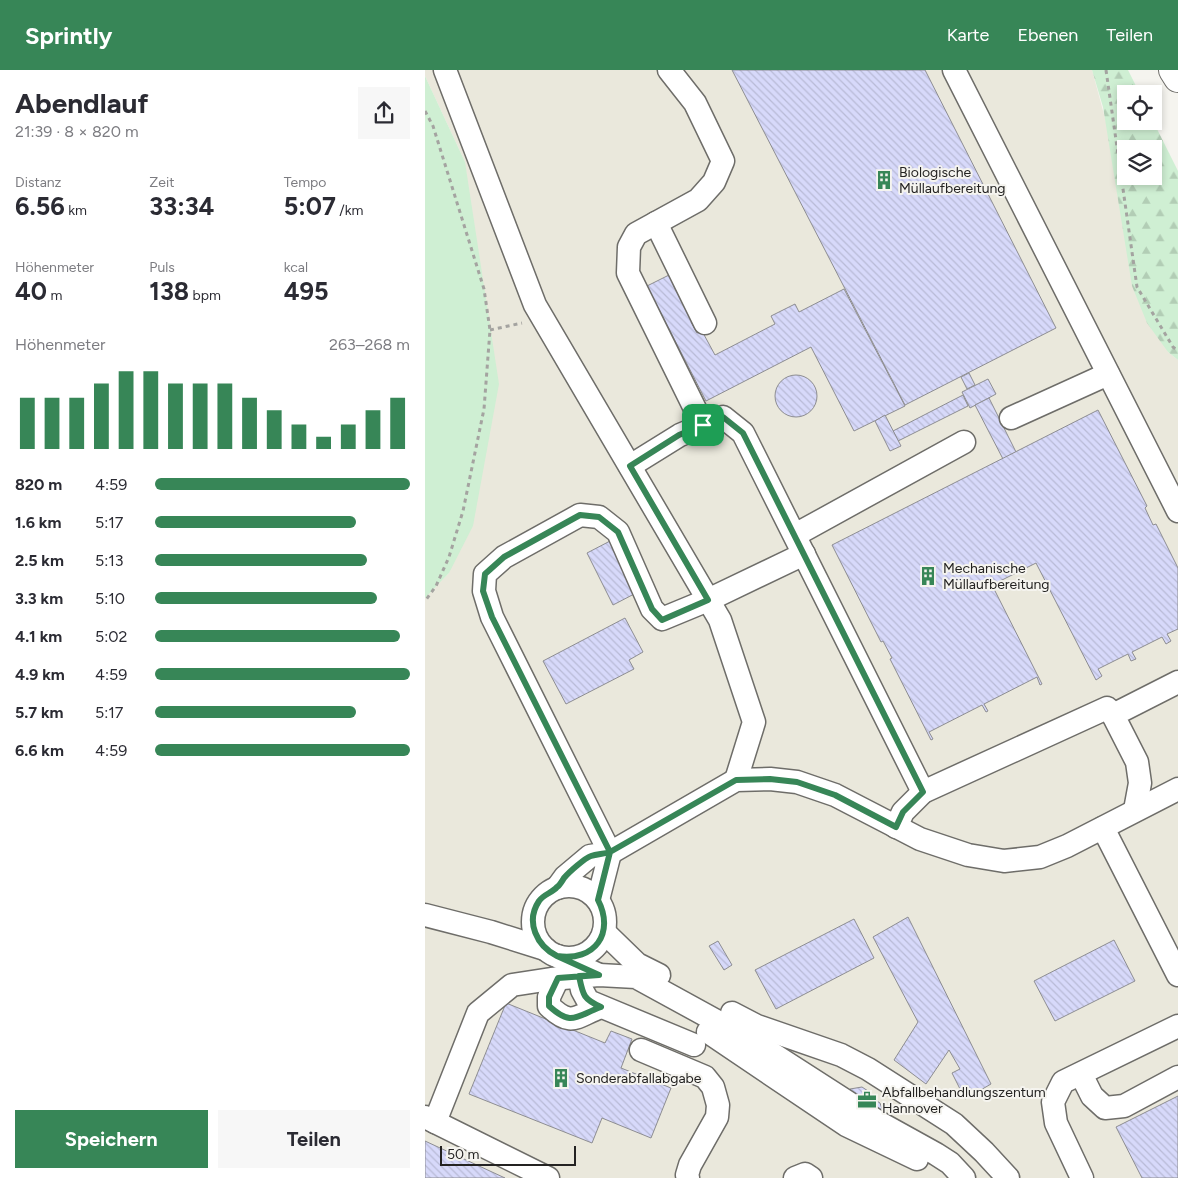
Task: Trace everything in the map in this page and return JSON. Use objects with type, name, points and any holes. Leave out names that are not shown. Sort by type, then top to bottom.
[{"type":"highway","points":[[1173,70],[1178,78]]},
{"type":"lane","points":[[445,70],[535,305],[720,620],[754,722],[736,780]]},
{"type":"lane","points":[[669,70],[695,103],[723,161],[714,182],[698,200],[636,234],[629,246],[628,273],[703,425]]},
{"type":"lane","points":[[954,70],[1178,511]]},
{"type":"lane","points":[[656,223],[705,323]]},
{"type":"lane","points":[[1011,418],[1108,374]]},
{"type":"lane","points":[[630,466],[679,435],[723,417],[743,433],[923,792]]},
{"type":"lane","points":[[598,900],[610,852],[492,617],[483,591],[485,574],[504,557],[580,515],[599,517],[618,532],[652,609],[662,620],[708,600],[964,442]]},
{"type":"lane","points":[[1113,715],[1178,682]]},
{"type":"lane","points":[[896,827],[903,812],[923,792],[1107,708],[1113,715],[1137,762],[1139,783],[1135,810]]},
{"type":"lane","points":[[557,888],[565,877],[590,856],[610,852],[736,780],[770,779],[797,782],[835,795],[919,839],[968,855],[1004,861],[1040,857],[1067,846],[1178,789]]},
{"type":"lane","points":[[1103,828],[1173,952],[1178,975]]},
{"type":"lane","points":[[425,915],[491,932],[551,952],[569,958],[580,956],[591,950],[599,942],[604,932],[605,920],[598,900],[589,892],[579,887],[557,888],[547,893],[539,901],[533,922],[539,941],[551,952],[579,977],[714,1035],[846,1125],[955,1178]]},
{"type":"lane","points":[[491,932],[526,918],[535,912]]},
{"type":"lane","points":[[604,932],[637,964],[679,984],[757,1026],[857,1062],[954,1124],[1008,1178]]},
{"type":"lane","points":[[579,977],[549,997],[549,1006],[557,1014],[569,1019],[580,1017],[589,1011],[601,1007]]},
{"type":"lane","points":[[579,977],[582,990],[588,1001],[694,1045]]},
{"type":"lane","points":[[548,1178],[430,1120],[478,1013],[512,985],[579,977],[637,977],[751,1040],[880,1123],[950,1163],[964,1178]]},
{"type":"lane","points":[[1082,1178],[1056,1124],[1053,1102],[1063,1082],[1178,1026]]},
{"type":"lane","points":[[641,1050],[705,1077],[713,1087],[718,1105],[717,1117],[690,1165],[687,1176]]},
{"type":"lane","points":[[1081,1074],[1092,1096],[1105,1108],[1124,1106],[1178,1077]]},
{"type":"lane","points":[[795,1178],[805,1174],[811,1178]]},
{"type":"path","points":[[1107,70],[1137,287],[1173,347],[1178,351]]},
{"type":"path","points":[[425,111],[433,126],[484,288],[490,330],[484,410],[463,511],[449,557],[436,586],[425,601]]},
{"type":"path","points":[[490,330],[535,321],[545,322]]},
{"type":"shaded area","points":[[425,70],[1092,70],[1117,163],[1117,185],[1123,185],[1168,352],[1178,360],[1178,1178],[425,1178],[425,598],[449,573],[465,162],[425,76]]},
{"type":"green space","points":[[1092,70],[1128,70],[1136,85],[1117,85],[1117,130],[1158,130],[1178,171],[1178,360],[1168,352],[1147,323],[1132,286],[1103,107]]},
{"type":"green space","points":[[425,76],[465,162],[499,384],[473,526],[449,573],[425,598]]},
{"type":"building","name":"Biologische Müllaufbereitung","points":[[732,70],[925,70],[1056,328],[905,405]]},
{"type":"building","points":[[673,273],[696,319],[691,322],[697,333],[702,331],[715,355],[775,324],[771,316],[795,304],[799,312],[844,289],[905,406],[854,431],[811,347],[706,401],[647,286]]},
{"type":"building","points":[[969,373],[975,385],[967,389],[961,377]]},
{"type":"building","points":[[796,375],[811,381],[817,396],[811,411],[796,417],[781,411],[775,396],[781,381]]},
{"type":"building","points":[[988,379],[996,394],[970,408],[962,392]]},
{"type":"building","points":[[963,395],[968,406],[898,441],[893,431]]},
{"type":"building","points":[[989,398],[1016,452],[1003,459],[975,405]]},
{"type":"building","name":"Mechanische Müllaufbereitung","points":[[1098,410],[1147,506],[1145,508],[1153,525],[1156,524],[1178,568],[1178,629],[1167,634],[1171,641],[1166,644],[1162,637],[1132,652],[1136,659],[1131,661],[1128,654],[1098,669],[1102,676],[1096,680],[1036,563],[992,585],[1042,684],[1040,685],[1037,677],[984,704],[988,711],[986,712],[982,705],[929,732],[933,739],[931,740],[890,659],[892,658],[883,641],[881,642],[832,545]]},
{"type":"building","points":[[885,415],[901,446],[890,451],[875,421]]},
{"type":"building","points":[[612,540],[638,592],[613,605],[587,553]]},
{"type":"building","points":[[625,618],[643,652],[629,660],[634,669],[566,704],[543,661]]},
{"type":"building","points":[[908,917],[991,1084],[965,1099],[952,1073],[960,1069],[949,1050],[926,1084],[894,1060],[918,1022],[873,937]]},
{"type":"building","points":[[854,919],[874,958],[776,1009],[755,970]]},
{"type":"building","points":[[1114,940],[1135,981],[1055,1021],[1034,981]]},
{"type":"building","points":[[718,941],[732,965],[724,970],[709,946]]},
{"type":"building","name":"Sonderabfallabgabe","points":[[506,1003],[605,1043],[611,1031],[632,1039],[621,1068],[671,1088],[651,1138],[602,1118],[592,1143],[469,1094]]},
{"type":"building","name":"Abfallbehandlungszentum Hannover","points":[[862,1087],[868,1091],[866,1094],[880,1103],[882,1109],[871,1112],[853,1097],[850,1089]]},
{"type":"building","points":[[1178,1096],[1178,1178],[1142,1178],[1116,1127]]},
{"type":"building","points":[[425,1141],[505,1178],[425,1178]]},
{"type":"place","name":"Biologische Müllaufbereitung","points":[[884,180]]},
{"type":"place","name":"Mechanische Müllaufbereitung","points":[[928,576]]},
{"type":"place","name":"Sonderabfallabgabe","points":[[561,1078]]},
{"type":"place","name":"Abfallbehandlungszentum Hannover","points":[[867,1100]]},
{"type":"route","points":[[703,425],[679,435],[630,466],[708,600],[662,620],[652,609],[618,532],[599,517],[580,515],[504,557],[485,574],[483,591],[492,617],[610,852],[598,900],[605,920],[604,932],[599,942],[591,950],[580,956],[569,958],[557,956],[599,975],[579,976],[582,990],[588,1001],[601,1007],[589,1011],[580,1017],[569,1019],[557,1014],[549,1006],[549,997],[558,978],[579,976],[599,975],[557,956],[545,949],[539,941],[533,922],[539,901],[547,893],[557,888],[565,877],[590,856],[610,852],[736,780],[770,779],[797,782],[835,795],[896,827],[903,812],[923,792],[743,433],[723,417],[703,425]]}]
